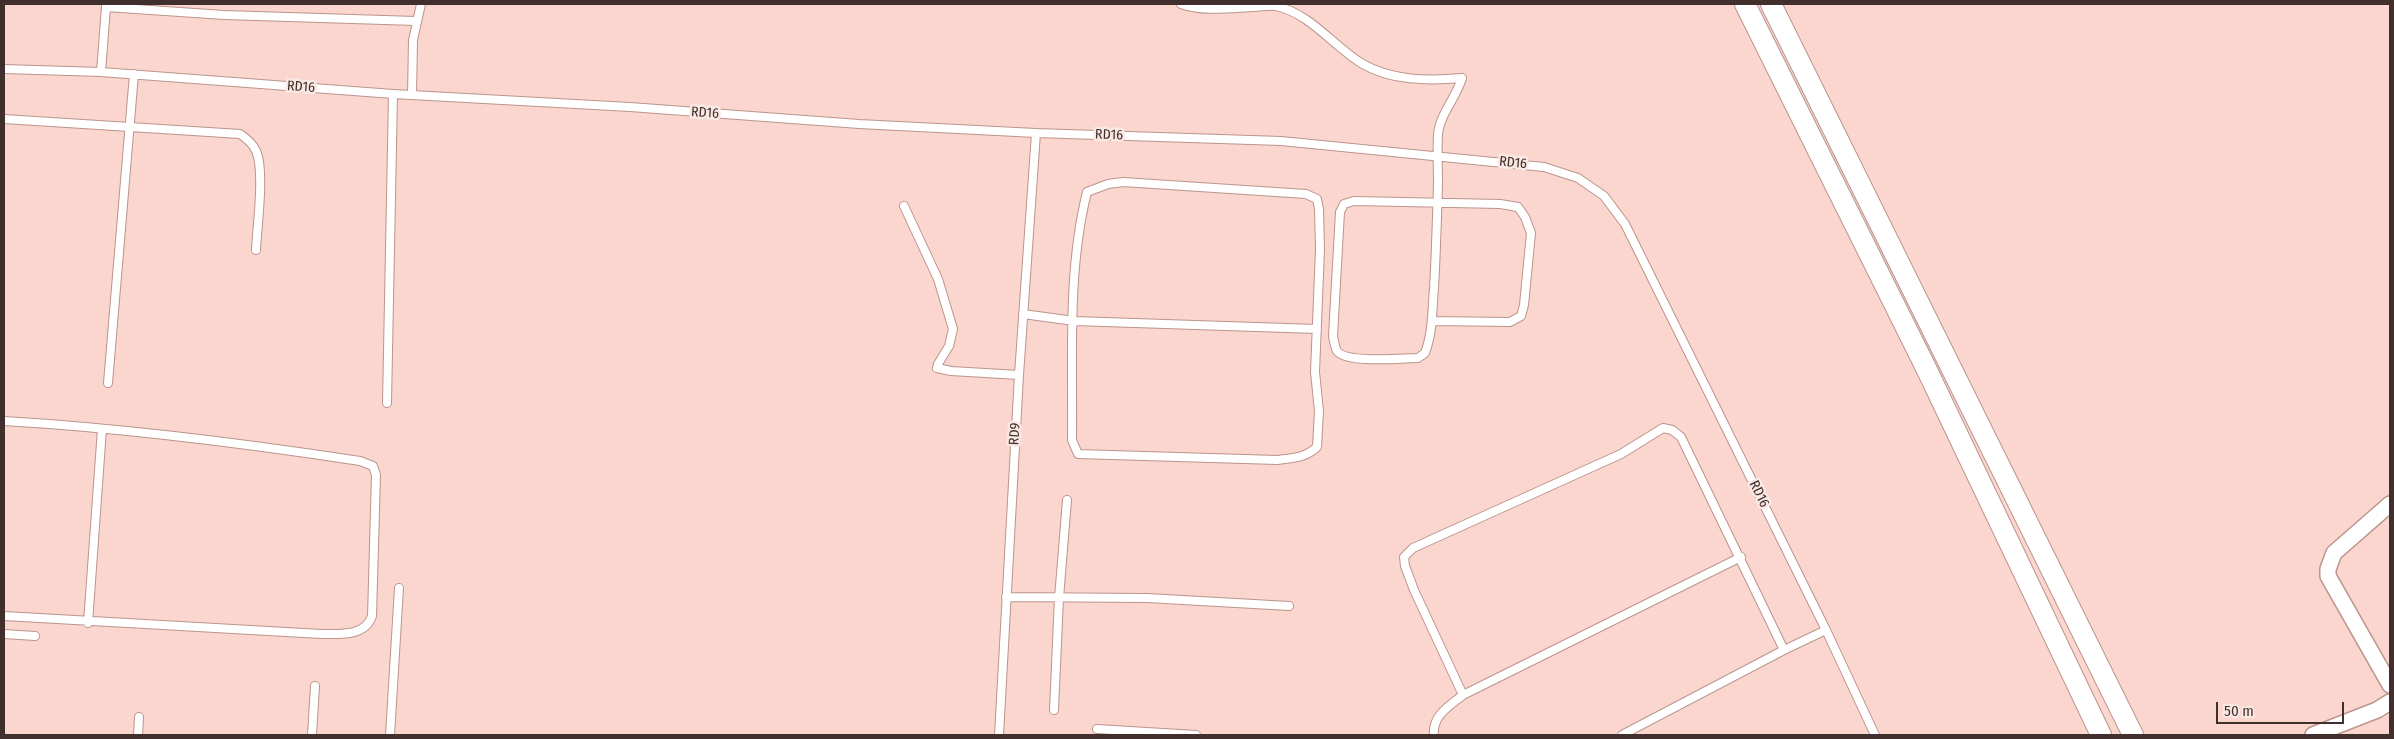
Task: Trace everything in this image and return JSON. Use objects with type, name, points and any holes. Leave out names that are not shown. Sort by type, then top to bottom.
[{"type":"main road","points":[[1745,4],[1926,368],[2101,735]]},
{"type":"main road","points":[[1772,4],[2133,735]]},
{"type":"street","points":[[2390,504],[2334,553],[2328,569],[2328,576],[2390,685]]},
{"type":"street","points":[[2313,735],[2390,702]]},
{"type":"lane","points":[[412,95],[413,40],[421,4]]},
{"type":"lane","points":[[1181,4],[1203,8],[1274,6],[1299,15],[1323,31],[1362,63],[1400,78],[1432,81],[1462,78],[1457,93],[1442,118],[1438,133],[1438,204],[1432,322],[1425,353],[1418,358],[1362,359],[1345,357],[1338,352],[1333,336],[1338,226],[1340,212],[1344,204],[1354,201],[1438,204],[1500,204],[1518,207],[1525,217],[1531,233],[1524,305],[1521,316],[1510,322],[1432,322]]},
{"type":"lane","points":[[101,72],[106,5],[224,15],[416,21]]},
{"type":"lane","name":"RD16","points":[[4,69],[134,74],[393,94],[630,107],[869,125],[1036,133],[1281,141],[1544,167],[1578,178],[1604,196],[1625,224],[1826,630],[1875,735]]},
{"type":"lane","points":[[108,383],[134,74]]},
{"type":"lane","points":[[387,403],[393,94]]},
{"type":"lane","points":[[4,119],[240,134],[249,140],[256,152],[260,168],[256,250]]},
{"type":"lane","name":"RD9","points":[[999,735],[1019,375],[1036,133]]},
{"type":"lane","points":[[1139,182],[1250,192],[1306,194],[1316,199],[1319,209],[1320,249],[1317,329],[1315,372],[1319,411],[1317,447],[1310,453],[1300,458],[1277,460],[1078,454],[1072,440],[1075,262],[1080,218],[1087,192],[1108,184],[1139,182]]},
{"type":"lane","points":[[904,206],[938,279],[952,329],[949,346],[937,368],[950,371],[1019,375]]},
{"type":"lane","points":[[1023,314],[1074,321],[1317,329]]},
{"type":"lane","points":[[4,421],[102,429],[248,445],[370,463],[375,469],[376,475],[372,616],[366,626],[357,632],[321,634],[88,623],[4,616]]},
{"type":"lane","points":[[1463,694],[1405,566],[1404,557],[1414,548],[1621,454],[1663,428],[1672,430],[1681,437],[1741,557],[1784,650]]},
{"type":"lane","points":[[88,623],[102,429]]},
{"type":"lane","points":[[1054,710],[1059,598],[1067,500]]},
{"type":"lane","points":[[1434,735],[1433,726],[1438,716],[1463,694],[1741,557]]},
{"type":"lane","points":[[390,735],[399,588]]},
{"type":"lane","points":[[1006,597],[1147,598],[1289,606]]},
{"type":"lane","points":[[1622,735],[1826,630]]},
{"type":"lane","points":[[4,634],[35,636]]},
{"type":"lane","points":[[312,735],[315,686]]},
{"type":"lane","points":[[138,735],[140,717]]},
{"type":"lane","points":[[1097,729],[1196,735]]}]
